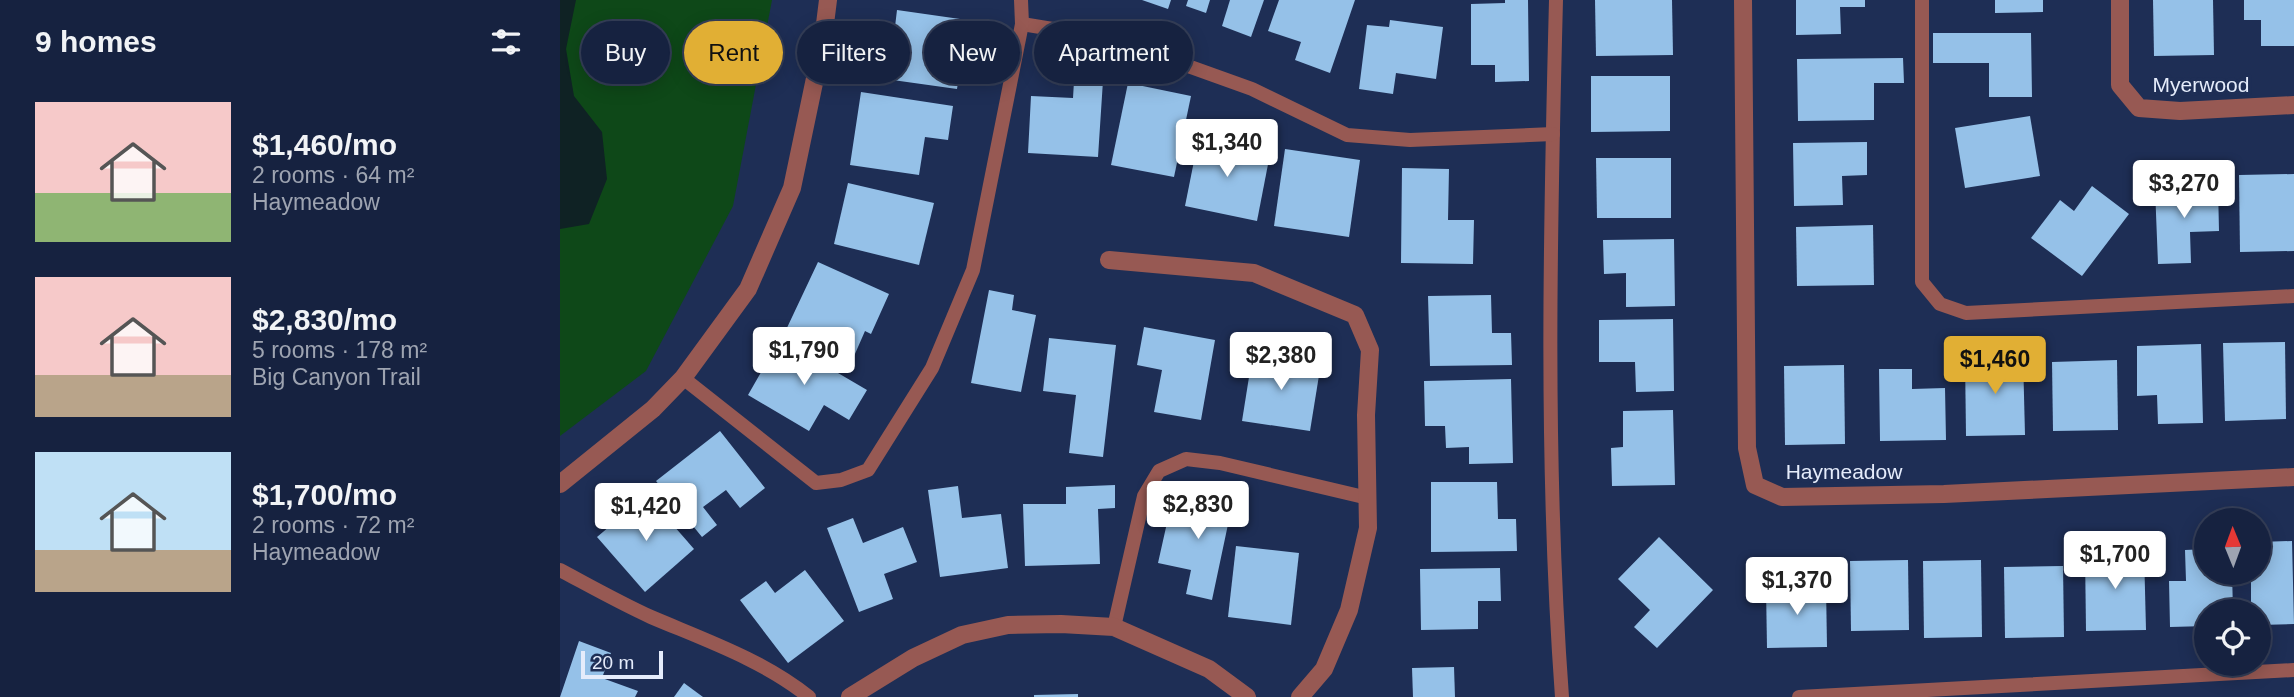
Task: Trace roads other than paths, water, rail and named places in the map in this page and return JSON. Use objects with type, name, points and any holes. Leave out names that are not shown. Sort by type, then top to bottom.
[{"type":"street","points":[[560,484],[653,409],[683,378],[748,289],[792,188],[828,0]]},
{"type":"street","name":"Haymeadow","points":[[1743,0],[1747,448],[1755,485],[1782,497],[1809,497],[1944,494],[2294,477]]},
{"type":"street","name":"Myerwood","points":[[2120,0],[2120,85],[2139,108],[2180,111],[2294,106]]},
{"type":"street","points":[[1109,260],[1254,274],[1355,315],[1370,350],[1366,415],[1368,527],[1349,610],[1324,669],[1300,697]]},
{"type":"street","points":[[850,697],[913,659],[962,635],[1008,625],[1114,627],[1209,669],[1247,697]]},
{"type":"lane","points":[[683,378],[816,483],[841,480],[868,470],[932,368],[973,270],[1022,24],[1021,0]]},
{"type":"lane","points":[[1556,0],[1553,134],[1553,455],[1562,697]]},
{"type":"lane","points":[[1922,0],[1922,282],[1940,304],[1966,313],[2294,296]]},
{"type":"lane","points":[[1022,24],[1077,33],[1160,56],[1252,89],[1346,135],[1410,139],[1553,134]]},
{"type":"lane","points":[[1114,627],[1144,496],[1159,471],[1186,459],[1220,463],[1368,498]]},
{"type":"lane","points":[[560,570],[647,615],[733,652],[792,684],[809,697]]},
{"type":"lane","points":[[1799,697],[2294,670]]}]
